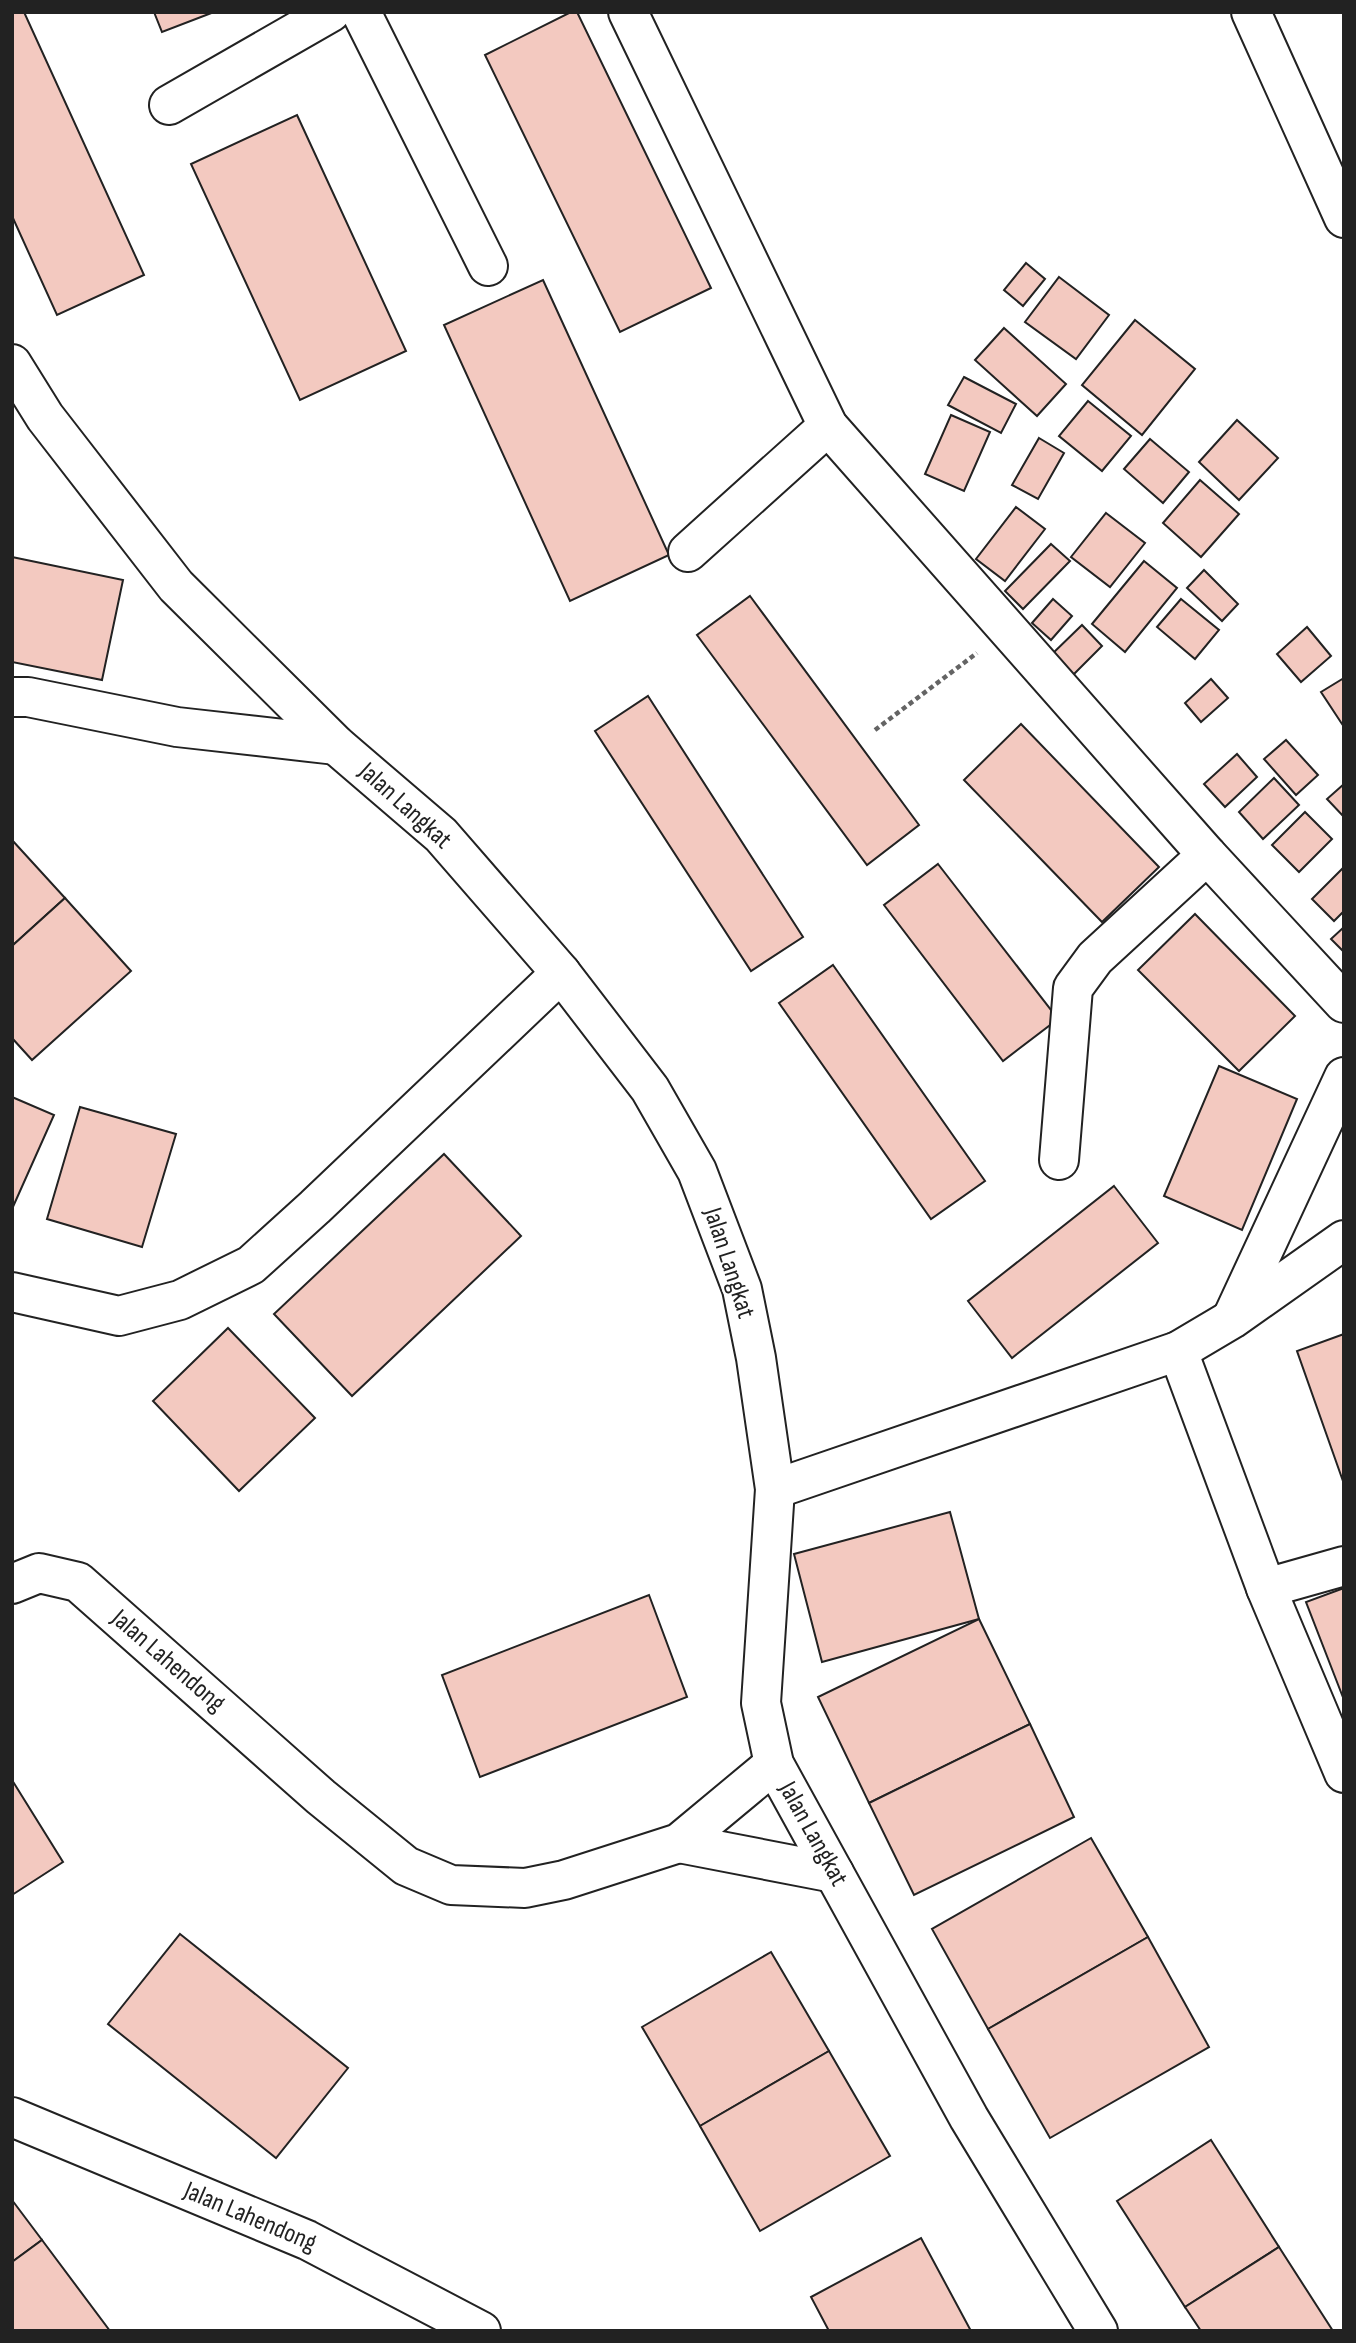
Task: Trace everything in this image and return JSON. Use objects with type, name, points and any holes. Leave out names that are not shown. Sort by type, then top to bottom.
[{"type":"street","points":[[169,105],[331,12]]},
{"type":"street","points":[[360,12],[488,266]]},
{"type":"street","points":[[628,12],[828,426],[1208,855],[1344,1003]]},
{"type":"street","points":[[1251,12],[1344,218]]},
{"type":"street","name":"Jalan Langkat","points":[[12,364],[46,417],[176,586],[336,745],[440,835],[561,973],[650,1089],[697,1171],[742,1289],[756,1359],[775,1489],[761,1703],[774,1764],[969,2118],[1098,2331]]},
{"type":"street","points":[[688,552],[828,426]]},
{"type":"street","points":[[12,696],[177,727],[336,745]]},
{"type":"street","points":[[1059,1160],[1073,988],[1095,957],[1208,855]]},
{"type":"street","points":[[12,1293],[119,1316],[180,1300],[251,1265],[561,973]]},
{"type":"street","points":[[1232,1319],[1344,1077]]},
{"type":"street","points":[[775,1489],[1178,1351],[1232,1319],[1344,1240]]},
{"type":"street","points":[[1178,1351],[1266,1588],[1344,1773]]},
{"type":"street","points":[[1266,1588],[1344,1566]]},
{"type":"street","name":"Jalan Lahendong","points":[[12,1584],[39,1573],[78,1582],[321,1797],[405,1866],[451,1885],[525,1888],[564,1880],[679,1843]]},
{"type":"street","points":[[679,1843],[774,1764]]},
{"type":"street","points":[[679,1843],[834,1873]]},
{"type":"street","name":"Jalan Lahendong","points":[[12,2117],[307,2240],[481,2331]]},
{"type":"path","points":[[875,730],[1009,629]]},
{"type":"building","points":[[12,12],[24,12],[144,275],[57,315],[12,216]]},
{"type":"building","points":[[154,12],[214,12],[162,32]]},
{"type":"building","points":[[571,12],[577,12],[711,288],[620,332],[485,55]]},
{"type":"building","points":[[297,115],[406,351],[300,400],[191,164]]},
{"type":"building","points":[[1026,263],[1045,279],[1023,306],[1004,290]]},
{"type":"building","points":[[1059,277],[1109,315],[1076,359],[1025,322]]},
{"type":"building","points":[[543,280],[669,555],[570,601],[444,325]]},
{"type":"building","points":[[1135,320],[1195,369],[1142,435],[1082,385]]},
{"type":"building","points":[[1004,328],[1066,384],[1037,416],[975,360]]},
{"type":"building","points":[[964,377],[1016,404],[1001,433],[948,405]]},
{"type":"building","points":[[1088,401],[1131,436],[1102,471],[1059,436]]},
{"type":"building","points":[[951,415],[990,432],[964,491],[925,474]]},
{"type":"building","points":[[1237,420],[1278,458],[1239,500],[1199,462]]},
{"type":"building","points":[[1039,438],[1064,453],[1038,499],[1012,485]]},
{"type":"building","points":[[1150,439],[1189,472],[1163,503],[1124,469]]},
{"type":"building","points":[[1200,480],[1239,514],[1201,557],[1163,523]]},
{"type":"building","points":[[1016,507],[1045,529],[1005,581],[976,559]]},
{"type":"building","points":[[1106,513],[1145,543],[1110,587],[1071,557]]},
{"type":"building","points":[[1051,544],[1070,561],[1023,609],[1005,591]]},
{"type":"building","points":[[12,557],[123,580],[102,680],[12,662]]},
{"type":"building","points":[[1144,561],[1177,588],[1125,652],[1092,624]]},
{"type":"building","points":[[1204,570],[1238,604],[1222,621],[1187,588]]},
{"type":"building","points":[[750,596],[919,825],[867,865],[697,635]]},
{"type":"building","points":[[1053,599],[1072,616],[1051,640],[1032,623]]},
{"type":"building","points":[[1181,599],[1219,630],[1195,659],[1157,627]]},
{"type":"building","points":[[1082,625],[1102,646],[1071,677],[1050,656]]},
{"type":"building","points":[[1307,627],[1331,656],[1301,682],[1277,654]]},
{"type":"building","points":[[1344,678],[1344,727],[1321,692]]},
{"type":"building","points":[[1211,679],[1228,698],[1201,722],[1185,703]]},
{"type":"building","points":[[648,696],[803,937],[751,971],[595,731]]},
{"type":"building","points":[[1021,724],[1159,867],[1102,922],[964,780]]},
{"type":"building","points":[[1286,740],[1318,775],[1296,795],[1264,759]]},
{"type":"building","points":[[1237,754],[1257,777],[1225,807],[1204,784]]},
{"type":"building","points":[[1274,778],[1299,805],[1263,839],[1239,812]]},
{"type":"building","points":[[1344,784],[1344,817],[1327,799]]},
{"type":"building","points":[[1305,812],[1332,839],[1299,872],[1272,845]]},
{"type":"building","points":[[12,840],[65,898],[12,946]]},
{"type":"building","points":[[938,864],[1058,1019],[1003,1061],[884,905]]},
{"type":"building","points":[[1344,867],[1344,911],[1334,921],[1312,899]]},
{"type":"building","points":[[65,898],[131,971],[32,1060],[12,1038],[12,946]]},
{"type":"building","points":[[1195,914],[1295,1016],[1239,1071],[1138,970]]},
{"type":"building","points":[[1344,927],[1344,952],[1331,939]]},
{"type":"building","points":[[833,965],[985,1181],[931,1219],[779,1003]]},
{"type":"building","points":[[1219,1066],[1297,1099],[1242,1230],[1164,1196]]},
{"type":"building","points":[[12,1097],[54,1115],[12,1209]]},
{"type":"building","points":[[80,1107],[176,1134],[142,1247],[47,1219]]},
{"type":"building","points":[[444,1154],[521,1236],[352,1396],[274,1314]]},
{"type":"building","points":[[1114,1186],[1158,1243],[1012,1358],[968,1301]]},
{"type":"building","points":[[228,1328],[315,1418],[239,1491],[153,1401]]},
{"type":"building","points":[[1344,1334],[1344,1484],[1297,1351]]},
{"type":"building","points":[[950,1512],[979,1619],[822,1662],[794,1554]]},
{"type":"building","points":[[1344,1588],[1344,1700],[1306,1602]]},
{"type":"building","points":[[649,1595],[687,1697],[480,1777],[442,1675]]},
{"type":"building","points":[[979,1619],[1030,1724],[869,1803],[818,1697]]},
{"type":"building","points":[[1030,1724],[1074,1817],[914,1895],[869,1803]]},
{"type":"building","points":[[12,1780],[63,1862],[12,1895]]},
{"type":"building","points":[[1091,1838],[1148,1937],[988,2029],[932,1929]]},
{"type":"building","points":[[180,1934],[348,2068],[276,2158],[108,2024]]},
{"type":"building","points":[[1148,1937],[1209,2047],[1050,2138],[988,2029]]},
{"type":"building","points":[[771,1952],[829,2051],[700,2126],[642,2027]]},
{"type":"building","points":[[829,2051],[890,2156],[760,2231],[700,2126]]},
{"type":"building","points":[[1211,2140],[1279,2247],[1185,2307],[1117,2201]]},
{"type":"building","points":[[12,2200],[42,2240],[12,2262]]},
{"type":"building","points":[[921,2238],[971,2331],[829,2331],[811,2297]]},
{"type":"building","points":[[42,2240],[110,2331],[12,2331],[12,2262]]},
{"type":"building","points":[[1279,2247],[1333,2331],[1201,2331],[1185,2307]]}]
